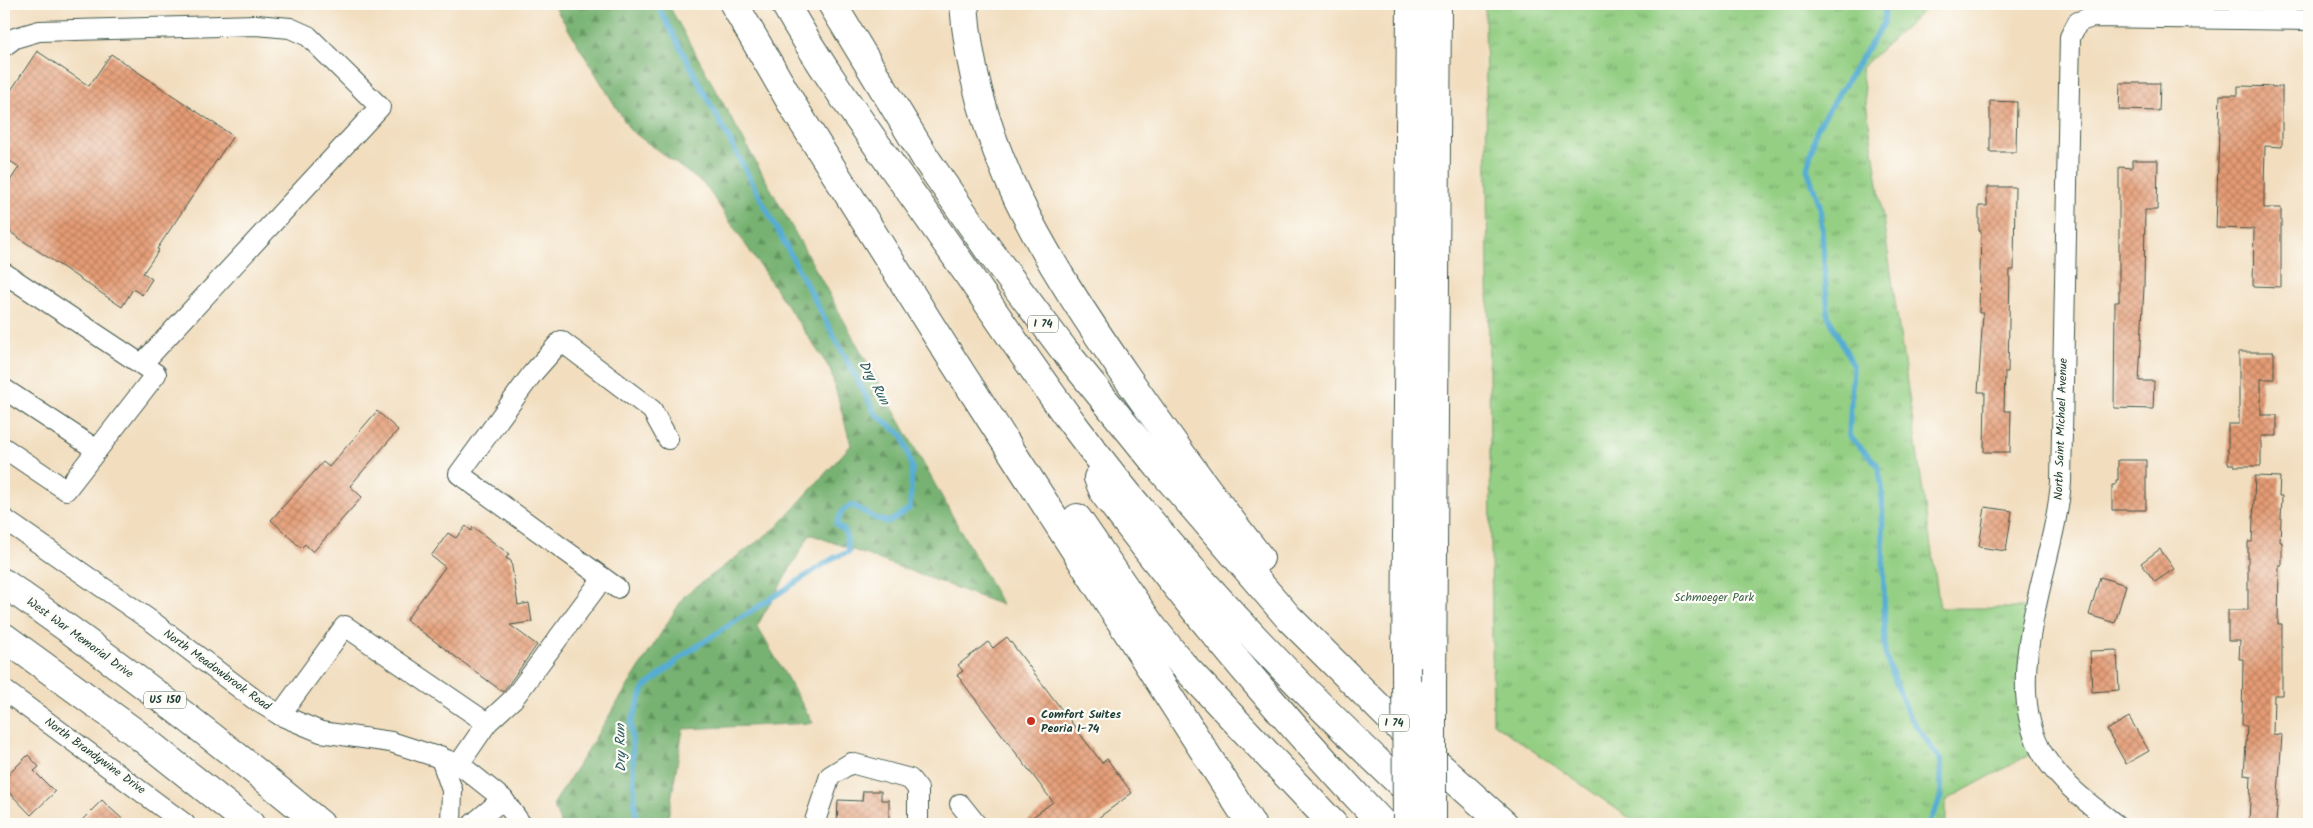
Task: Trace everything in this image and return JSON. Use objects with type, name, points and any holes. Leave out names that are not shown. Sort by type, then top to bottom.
[{"type":"highway","points":[[734,4],[796,112],[936,334],[1251,824]]},
{"type":"highway","name":"I 74","points":[[785,4],[840,90],[1076,428],[1174,548],[1239,620],[1368,752],[1444,824]]},
{"type":"highway","name":"I 74","points":[[832,4],[926,159],[1012,282],[1158,466],[1289,618],[1425,753],[1504,824]]},
{"type":"highway","points":[[964,4],[966,31],[988,124],[1010,183],[1038,242],[1083,314],[1178,451],[1262,562],[1289,618]]},
{"type":"highway","points":[[1407,824],[1406,667],[1411,4]]},
{"type":"highway","points":[[1432,824],[1436,4]]},
{"type":"highway","points":[[796,112],[884,242],[1150,624],[1211,697],[1333,824]]},
{"type":"highway","points":[[1076,428],[1104,493],[1180,593],[1283,717],[1383,824]]},
{"type":"highway","name":"West War Memorial Drive","points":[[4,583],[189,718],[320,824]]},
{"type":"highway","points":[[4,637],[133,731],[250,824]]},
{"type":"street","points":[[2101,10],[2309,20]]},
{"type":"street","name":"North Saint Michael Avenue","points":[[2101,10],[2078,22],[2071,33],[2069,44],[2061,482],[2056,520],[2040,583],[2028,655],[2025,697],[2033,735],[2049,762],[2076,793],[2115,824]]},
{"type":"street","points":[[4,46],[15,38],[39,31],[256,24],[290,28],[308,36],[380,107],[142,364]]},
{"type":"street","points":[[4,274],[156,374],[66,490],[4,448]]},
{"type":"street","points":[[459,764],[487,723],[513,699],[610,583],[459,474],[532,374],[561,341],[652,410],[668,439]]},
{"type":"street","points":[[4,389],[97,450]]},
{"type":"street","name":"North Meadowbrook Road","points":[[4,519],[146,618],[254,699],[280,715],[321,732],[391,742],[440,756],[459,764],[503,799],[520,824]]},
{"type":"street","points":[[280,715],[345,626],[487,723]]},
{"type":"street","name":"North Brandywine Drive","points":[[4,690],[185,824]]},
{"type":"street","points":[[440,756],[452,790],[451,824]]},
{"type":"street","points":[[814,824],[830,776],[851,763],[910,778],[918,789],[918,824]]},
{"type":"street","points":[[473,824],[503,799]]},
{"type":"street","points":[[960,804],[976,824]]},
{"type":"green space","points":[[553,4],[668,4],[1002,605],[810,534],[757,626],[813,723],[683,729],[667,824],[561,824],[553,805],[685,595],[777,527],[851,445],[830,369],[705,185],[630,130]]},
{"type":"green space","name":"Schmoeger Park","points":[[1485,4],[1931,4],[1861,68],[1940,608],[2036,608],[2028,655],[2040,749],[1946,800],[1946,824],[1638,824],[1493,723]]},
{"type":"building","points":[[37,51],[89,86],[111,54],[233,136],[143,273],[152,279],[142,295],[133,289],[122,307],[4,228],[4,190],[19,167],[4,157],[4,101]]},
{"type":"building","points":[[2120,83],[2160,83],[2159,111],[2119,110]]},
{"type":"building","points":[[2238,86],[2282,87],[2282,147],[2265,146],[2264,190],[2264,208],[2281,208],[2281,287],[2253,286],[2254,229],[2216,228],[2220,95],[2238,95]]},
{"type":"building","points":[[1990,101],[2017,102],[2016,152],[1990,152]]},
{"type":"building","points":[[2132,160],[2158,160],[2157,210],[2145,210],[2144,287],[2139,381],[2154,381],[2153,409],[2114,408],[2115,302],[2119,302],[2119,167],[2132,168]]},
{"type":"building","points":[[1987,187],[2015,187],[2014,270],[2010,270],[2008,372],[2005,372],[2004,411],[2011,411],[2010,452],[1984,452],[1985,392],[1978,392],[1983,313],[1979,313],[1981,231],[1979,231],[1979,206],[1987,206]]},
{"type":"building","points":[[2239,352],[2274,352],[2274,379],[2261,379],[2261,415],[2277,415],[2277,436],[2261,436],[2261,466],[2234,466],[2234,464],[2228,464],[2228,424],[2239,424]]},
{"type":"building","points":[[377,411],[398,430],[350,486],[362,497],[313,552],[305,544],[301,548],[271,520],[323,462],[329,467]]},
{"type":"building","points":[[2118,460],[2146,460],[2146,510],[2112,510],[2112,485],[2116,485],[2116,480],[2118,480]]},
{"type":"building","points":[[2255,476],[2280,477],[2279,496],[2282,496],[2280,542],[2282,542],[2282,565],[2279,565],[2278,624],[2282,624],[2282,695],[2274,695],[2273,734],[2282,735],[2276,824],[2249,824],[2251,776],[2244,775],[2247,726],[2242,726],[2243,659],[2239,659],[2240,641],[2228,641],[2228,610],[2248,610],[2248,542],[2252,542]]},
{"type":"building","points":[[1985,507],[2012,511],[2006,551],[1979,547]]},
{"type":"building","points":[[466,526],[471,531],[473,527],[509,554],[506,558],[511,561],[518,605],[529,603],[532,622],[510,625],[537,645],[503,692],[406,620],[445,567],[431,556],[448,533],[456,538]]},
{"type":"building","points":[[2160,549],[2174,569],[2155,582],[2141,563]]},
{"type":"building","points":[[2100,577],[2126,585],[2115,623],[2089,615]]},
{"type":"building","name":"Comfort Suites Peoria I-74","points":[[1007,637],[1102,763],[1107,759],[1132,793],[1090,824],[1023,824],[1053,802],[957,675],[963,671],[958,665],[988,642],[993,648]]},
{"type":"building","points":[[2117,650],[2119,690],[2092,692],[2090,651]]},
{"type":"building","points":[[2129,717],[2149,751],[2126,764],[2107,730]]},
{"type":"building","points":[[28,755],[39,767],[34,771],[55,792],[31,815],[4,787],[4,779]]},
{"type":"building","points":[[863,791],[881,791],[881,800],[889,800],[889,824],[837,824],[838,800],[862,801]]},
{"type":"building","points":[[102,800],[109,807],[128,824],[78,824]]},
{"type":"waterway","name":"Dry Run","points":[[636,824],[631,723],[644,688],[688,652],[835,557],[849,552],[845,531],[836,524],[843,510],[852,505],[877,519],[889,522],[910,508],[912,468],[903,436],[875,413],[657,4]]},
{"type":"waterway","points":[[1885,4],[1884,23],[1817,128],[1807,169],[1820,205],[1828,316],[1853,365],[1849,436],[1877,464],[1882,486],[1885,654],[1908,714],[1941,761],[1941,797],[1929,824]]},
{"type":"place","name":"Comfort Suites Peoria I-74","points":[[1031,721]]}]
